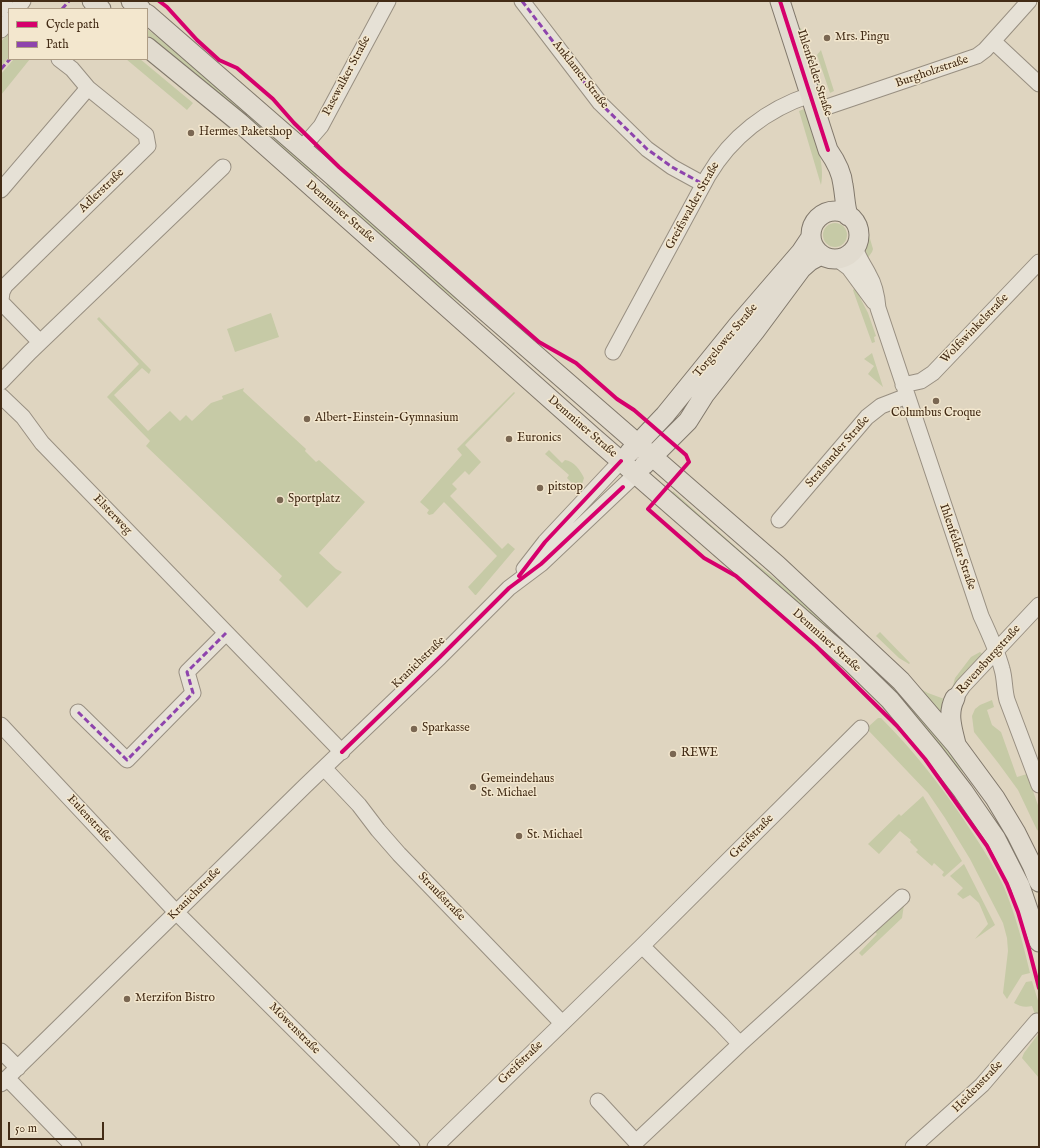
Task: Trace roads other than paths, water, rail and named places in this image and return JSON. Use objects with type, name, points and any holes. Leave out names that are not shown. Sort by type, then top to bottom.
[{"type":"main road","points":[[92,1],[100,8]]},
{"type":"main road","points":[[131,1],[140,8]]},
{"type":"main road","name":"Ihlenfelder Straße","points":[[780,1],[828,150],[832,194],[826,213],[815,222],[811,237],[814,247],[829,257]]},
{"type":"main road","name":"Demminer Straße","points":[[148,15],[777,565],[861,643],[901,682],[956,745],[995,798],[1037,869]]},
{"type":"main road","name":"Demminer Straße","points":[[148,48],[240,123],[621,461],[848,659],[890,700],[963,791],[996,839],[1022,892],[1039,942]]},
{"type":"main road","name":"Ihlenfelder Straße","points":[[828,150],[835,160],[843,183],[844,200],[848,216],[856,225],[858,230],[855,247]]},
{"type":"main road","points":[[826,213],[837,212],[848,216]]},
{"type":"main road","name":"Torgelower Straße","points":[[621,461],[665,415],[738,325],[801,252],[811,237]]},
{"type":"main road","points":[[829,257],[847,255],[855,247]]},
{"type":"main road","name":"Torgelower Straße","points":[[636,474],[688,421],[705,394],[755,331],[801,269],[815,257],[829,257]]},
{"type":"main road","points":[[955,698],[951,705],[950,713],[956,745]]},
{"type":"main road","points":[[1014,875],[1037,869]]},
{"type":"street","points":[[1,9],[6,1]]},
{"type":"street","name":"Pasewalker Straße","points":[[302,148],[321,126],[388,1]]},
{"type":"street","name":"Anklamer Straße","points":[[522,1],[600,103],[647,149],[672,167],[703,184]]},
{"type":"street","name":"Burgholzstraße","points":[[813,103],[969,60],[977,56],[993,42],[1029,1]]},
{"type":"street","points":[[1,30],[8,21]]},
{"type":"street","points":[[993,42],[1039,84]]},
{"type":"street","name":"Adlerstraße","points":[[40,342],[1,301],[2,292],[5,286],[148,146],[146,135],[88,88],[61,60]]},
{"type":"street","points":[[1,190],[88,88]]},
{"type":"street","name":"Greifswalder Straße","points":[[613,352],[716,162],[725,151],[749,128],[782,106],[813,103]]},
{"type":"street","points":[[1,382],[40,342],[222,167]]},
{"type":"street","name":"Ihlenfelder Straße","points":[[855,247],[857,255],[870,276],[877,294],[878,308],[905,391],[981,616],[1002,669],[1004,689],[1007,700],[1039,785]]},
{"type":"street","name":"Ihlenfelder Straße","points":[[829,257],[849,268],[878,308]]},
{"type":"street","name":"Wolfswinkelstraße","points":[[905,391],[933,373],[1038,265]]},
{"type":"street","name":"Stralsunder Straße","points":[[779,520],[867,417],[905,391]]},
{"type":"street","name":"Elsterweg","points":[[1,396],[23,416],[42,443],[342,752]]},
{"type":"street","name":"Kranichstraße","points":[[9,1077],[509,588],[545,542],[621,461]]},
{"type":"street","name":"Kranichstraße","points":[[509,588],[541,564],[636,474]]},
{"type":"street","name":"Ravensburgstraße","points":[[955,698],[963,686],[1039,605]]},
{"type":"street","points":[[78,712],[127,760],[193,693],[187,672],[226,633]]},
{"type":"street","name":"Eulenstraße","points":[[1,725],[176,912]]},
{"type":"street","name":"Greifstraße","points":[[435,1147],[642,946],[862,728]]},
{"type":"street","name":"Straußstraße","points":[[324,768],[360,805],[378,830],[400,854],[562,1023]]},
{"type":"street","points":[[598,1102],[636,1142],[740,1044],[902,897]]},
{"type":"street","name":"Möwenstraße","points":[[176,912],[412,1147]]},
{"type":"street","points":[[642,946],[740,1044]]},
{"type":"street","name":"Heidenstraße","points":[[913,1147],[982,1085],[1037,1021]]},
{"type":"street","points":[[1,1051],[9,1077],[74,1147]]},
{"type":"place","name":"Mrs. Pingu","points":[[827,38]]},
{"type":"place","name":"Hermes Paketshop","points":[[191,133]]},
{"type":"place","name":"Columbus Croque","points":[[936,401]]},
{"type":"place","name":"Albert-Einstein-Gymnasium","points":[[307,419]]},
{"type":"place","name":"Euronics","points":[[509,439]]},
{"type":"place","name":"pitstop","points":[[540,488]]},
{"type":"place","name":"Sportplatz","points":[[280,500]]},
{"type":"place","name":"Sparkasse","points":[[414,729]]},
{"type":"place","name":"REWE","points":[[673,754]]},
{"type":"place","name":"Gemeindehaus St. Michael","points":[[473,787]]},
{"type":"place","name":"St. Michael","points":[[519,836]]},
{"type":"place","name":"Merzifon Bistro","points":[[127,999]]}]
